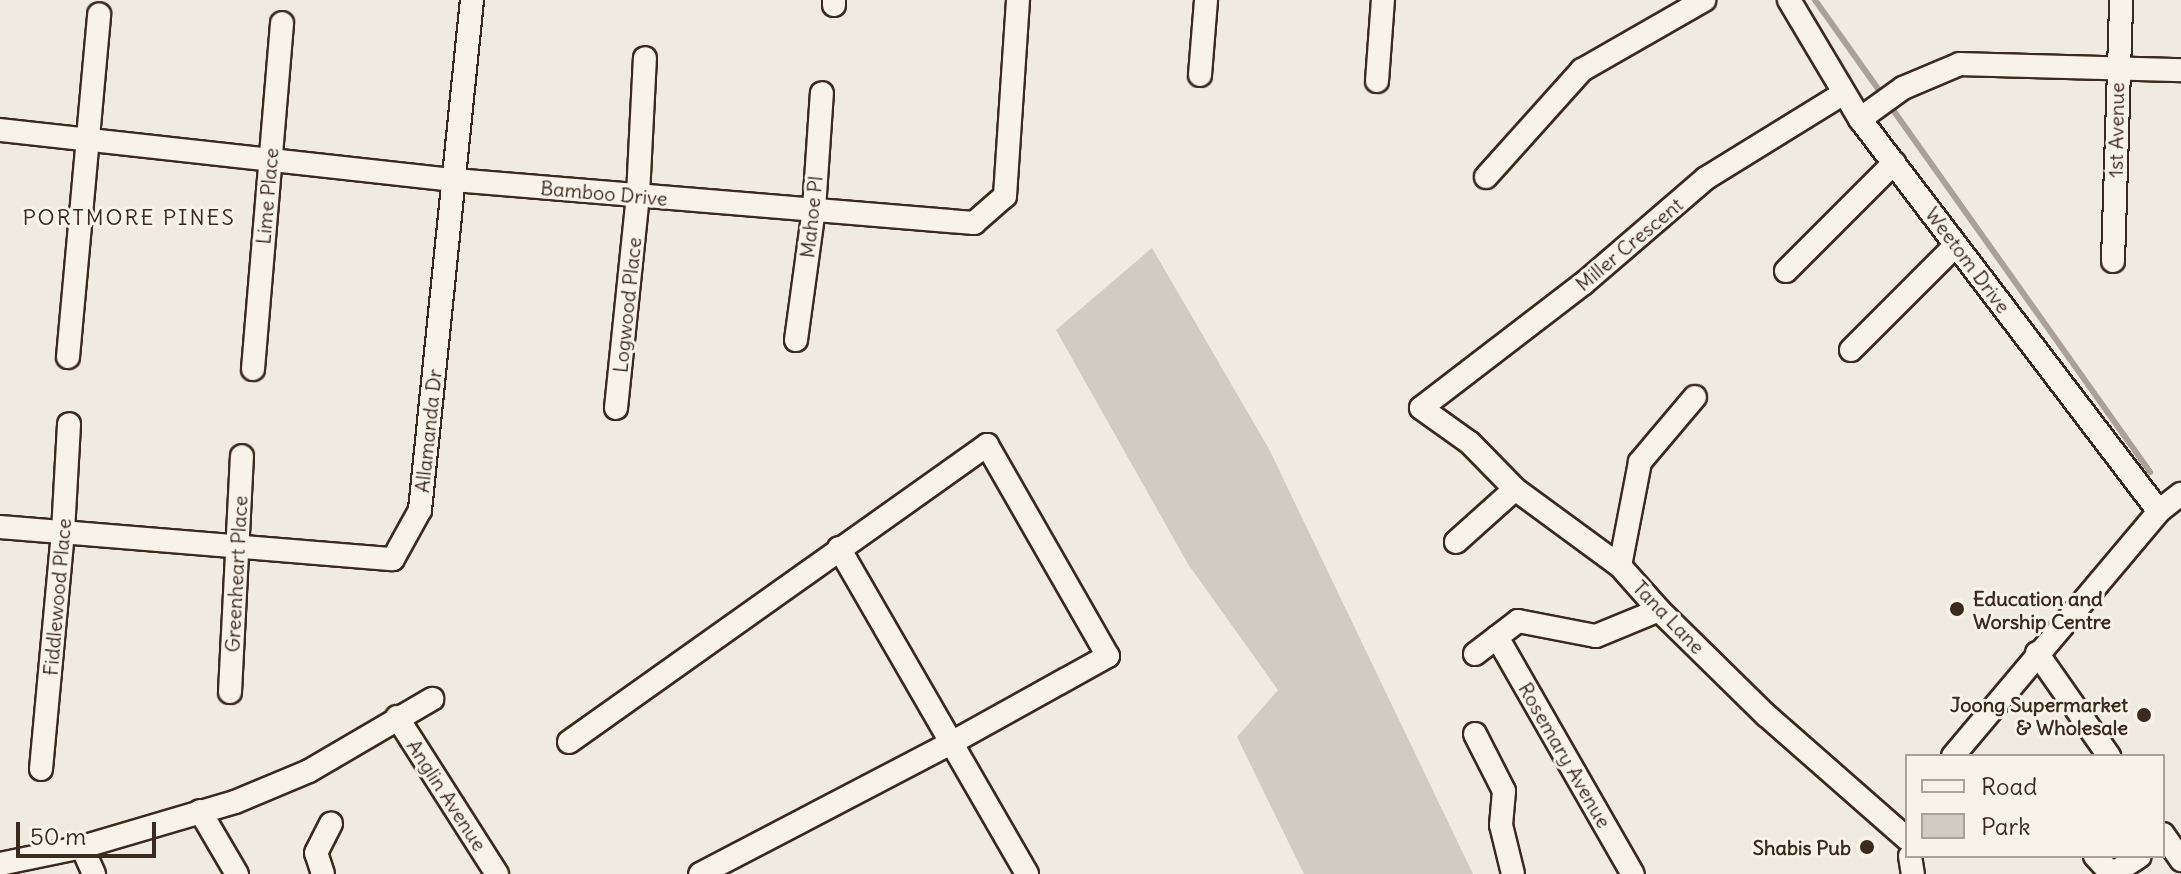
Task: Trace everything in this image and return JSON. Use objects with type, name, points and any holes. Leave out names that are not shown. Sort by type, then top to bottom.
[{"type":"street","name":"Allamanda Dr","points":[[0,527],[393,559],[420,510],[472,0]]},
{"type":"street","name":"Bamboo Drive","points":[[0,130],[454,180],[974,223],[1005,196],[1018,0]]},
{"type":"street","points":[[1200,75],[1206,0]]},
{"type":"street","points":[[1377,81],[1383,0]]},
{"type":"street","points":[[1486,177],[1582,70],[1704,0]]},
{"type":"street","name":"Weetom Drive","points":[[1789,0],[1860,119],[2159,511]]},
{"type":"street","name":"1st Avenue","points":[[2113,261],[2121,0]]},
{"type":"street","points":[[68,357],[99,14]]},
{"type":"street","name":"Lime Place","points":[[253,369],[282,23]]},
{"type":"street","name":"Logwood Place","points":[[616,408],[638,195],[645,58]]},
{"type":"street","points":[[1860,119],[1903,88],[1960,64],[2181,70]]},
{"type":"street","name":"Mahoe Pl","points":[[796,340],[814,209],[822,93]]},
{"type":"street","name":"Miller Crescent","points":[[1421,408],[1584,283],[1705,179],[1844,93]]},
{"type":"street","points":[[1786,271],[1894,163]]},
{"type":"street","points":[[1851,350],[1956,245]]},
{"type":"street","points":[[1620,566],[1640,462],[1695,397]]},
{"type":"street","name":"Tana Lane","points":[[1421,408],[1470,443],[1515,489],[1620,566],[1659,610],[1766,715],[1905,837]]},
{"type":"street","name":"Fiddlewood Place","points":[[41,769],[63,532],[69,424]]},
{"type":"street","points":[[569,742],[987,445],[1108,656],[951,743],[700,874]]},
{"type":"street","name":"Greenheart Place","points":[[230,692],[242,456]]},
{"type":"street","points":[[1456,542],[1515,489]]},
{"type":"street","points":[[1955,754],[2159,511],[2181,494]]},
{"type":"street","points":[[839,548],[1027,874]]},
{"type":"street","points":[[1475,654],[1518,621],[1596,636],[1659,610]]},
{"type":"street","name":"Rosemary Avenue","points":[[1497,637],[1633,874]]},
{"type":"street","points":[[2037,653],[2108,754]]},
{"type":"street","points":[[0,864],[82,847],[284,783],[432,699]]},
{"type":"street","name":"Anglin Avenue","points":[[397,717],[497,874]]},
{"type":"street","points":[[1475,734],[1504,791],[1501,825],[1513,874]]},
{"type":"street","points":[[200,811],[237,874]]},
{"type":"street","points":[[323,874],[316,853],[331,824]]},
{"type":"street","points":[[2168,836],[2181,860]]},
{"type":"street","points":[[82,847],[94,874]]},
{"type":"street","points":[[2097,858],[2108,870],[2118,872],[2137,858]]},
{"type":"green space","points":[[1152,248],[1269,449],[1473,874],[1304,874],[1237,737],[1278,690],[1188,564],[1056,330]]},
{"type":"waterway","points":[[1815,0],[2150,472]]},
{"type":"place","name":"Education and Worship Centre","points":[[1957,609]]},
{"type":"place","name":"Joong Supermarket & Wholesale","points":[[2144,715]]},
{"type":"place","name":"Shabis Pub","points":[[1867,847]]},
{"type":"district","name":"PORTMORE PINES","points":[[129,218]]}]
